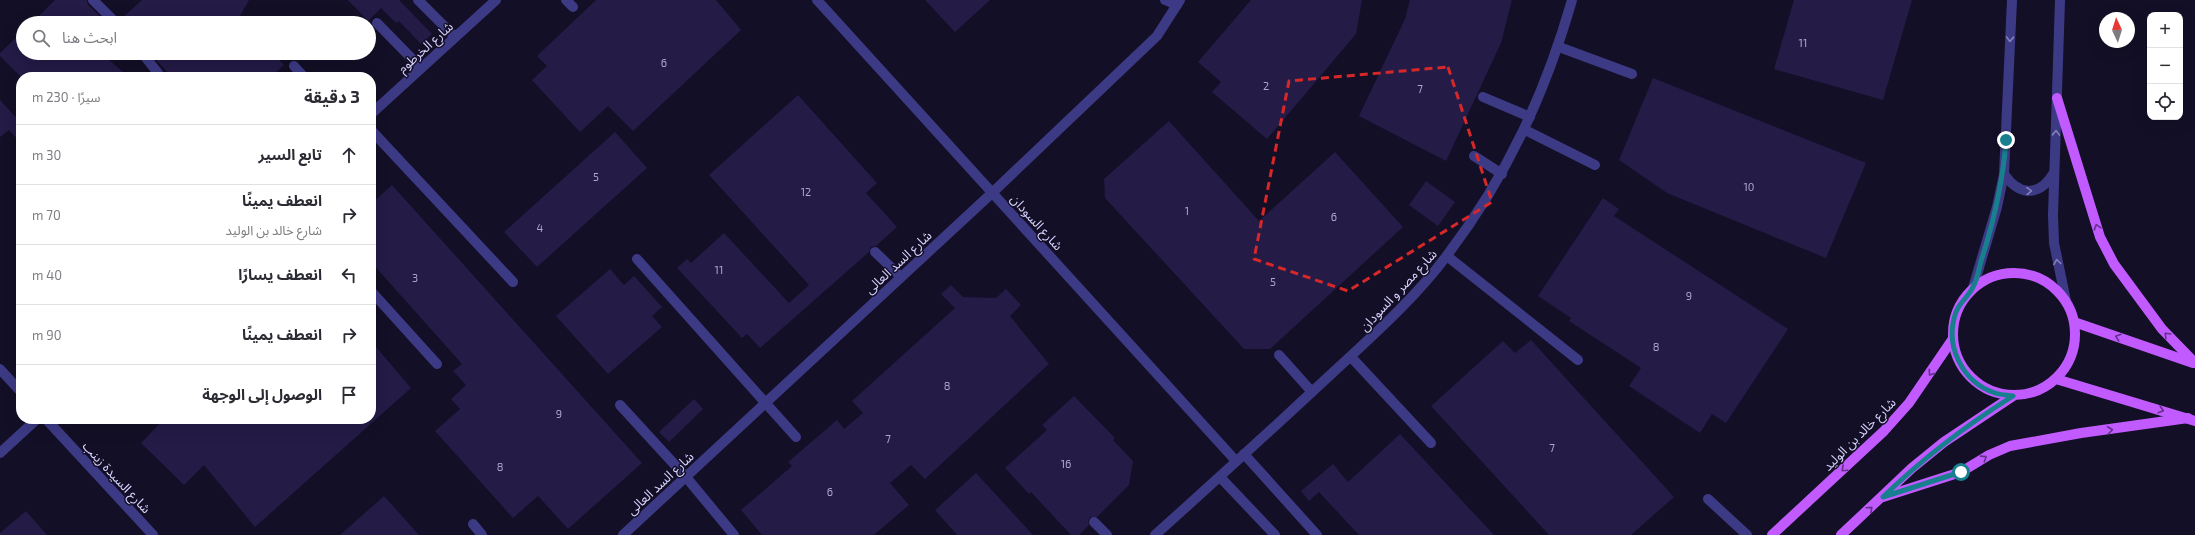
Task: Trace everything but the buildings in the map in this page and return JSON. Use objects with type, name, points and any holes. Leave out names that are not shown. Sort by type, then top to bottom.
[{"type":"main road","points":[[2057,98],[2100,237],[2110,257],[2132,291],[2162,329],[2195,363]]},
{"type":"main road","points":[[2000,274],[2022,274],[2044,280],[2056,289],[2066,300],[2074,322],[2076,338],[2073,353],[2066,367],[2056,379],[2043,389],[2028,394],[2013,396],[1995,393],[1975,381],[1966,373],[1957,358],[1952,340],[1956,312],[1963,299],[1973,288],[2000,274]]},
{"type":"main road","points":[[2074,322],[2195,363]]},
{"type":"main road","name":"شارع خالد بن الوليد","points":[[1772,535],[1884,431],[1909,403],[1952,340]]},
{"type":"main road","points":[[2056,379],[2191,419]]},
{"type":"main road","points":[[1841,535],[1912,468],[1944,442],[2013,396]]},
{"type":"main road","points":[[1883,497],[1961,472],[1989,455],[2010,446],[2081,433],[2191,419]]},
{"type":"street","points":[[93,0],[109,16]]},
{"type":"street","points":[[418,0],[455,37]]},
{"type":"street","name":"شارع الخرطوم","points":[[376,109],[496,0]]},
{"type":"street","name":"شارع السودان","points":[[818,0],[1236,461]]},
{"type":"street","points":[[1165,0],[1179,3]]},
{"type":"street","name":"شارع مصر و السودان","points":[[1156,535],[1351,357],[1401,308],[1447,256],[1476,216],[1502,174],[1525,130],[1559,47],[1572,0]]},
{"type":"street","points":[[1973,288],[1997,207],[2004,174],[2012,0]]},
{"type":"street","points":[[2060,0],[2053,173],[2054,243],[2066,300]]},
{"type":"street","name":"شارع السد العالى","points":[[624,535],[992,193],[1157,36],[1179,3]]},
{"type":"street","points":[[377,23],[421,68]]},
{"type":"street","points":[[1559,47],[1632,74]]},
{"type":"street","points":[[147,60],[156,72]]},
{"type":"street","points":[[294,66],[299,72]]},
{"type":"street","points":[[1483,97],[1530,117]]},
{"type":"street","points":[[1525,130],[1595,165]]},
{"type":"street","points":[[376,135],[513,282]]},
{"type":"street","points":[[1474,156],[1502,174]]},
{"type":"street","points":[[2004,174],[2011,185],[2023,191],[2036,191],[2047,184],[2053,173]]},
{"type":"street","points":[[875,252],[901,277]]},
{"type":"street","points":[[1447,256],[1578,360]]},
{"type":"street","points":[[637,259],[796,437]]},
{"type":"street","points":[[376,297],[437,364]]},
{"type":"street","points":[[1279,355],[1312,392]]},
{"type":"street","points":[[1351,357],[1431,443]]},
{"type":"street","points":[[0,369],[16,387]]},
{"type":"street","points":[[620,405],[686,477],[734,535]]},
{"type":"street","points":[[0,453],[32,424]]},
{"type":"street","name":"شارع السيدة زينب","points":[[51,424],[153,535]]},
{"type":"street","points":[[1244,454],[1317,535]]},
{"type":"street","points":[[1220,477],[1275,535]]},
{"type":"street","points":[[1708,499],[1747,535]]},
{"type":"street","points":[[1094,522],[1108,535]]},
{"type":"street","points":[[473,524],[482,535]]},
{"type":"highlighted area","points":[[1448,67],[1492,202],[1348,291],[1254,259],[1289,81]]},
{"type":"route","points":[[1961,472],[1912,489],[1883,497],[1912,468],[1944,442],[2013,396],[1995,393],[1979,385],[1966,373],[1957,358],[1952,340],[1956,312],[1963,299],[1973,288],[1997,207],[2004,174],[2006,140]]}]
